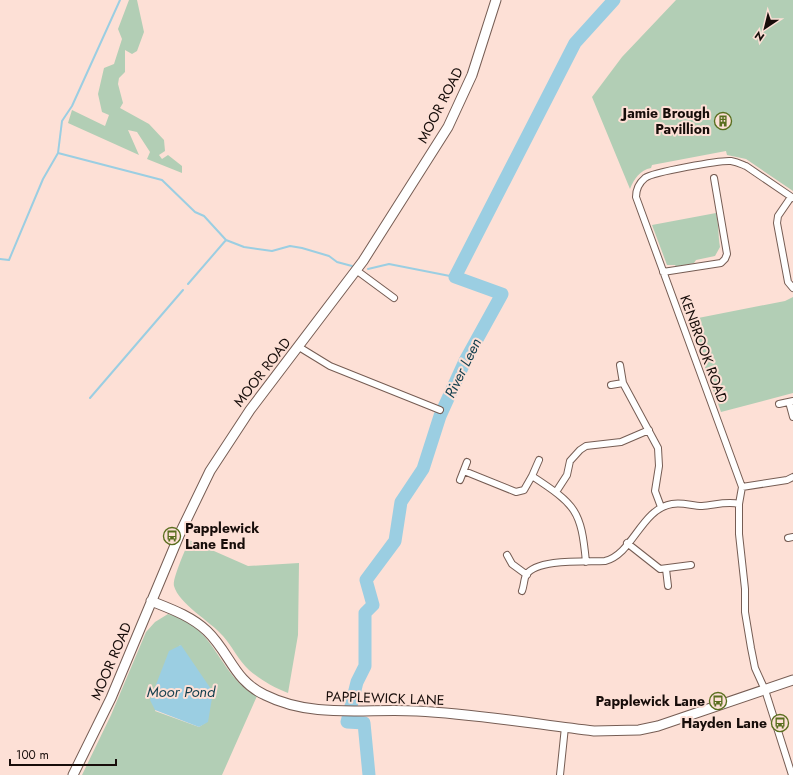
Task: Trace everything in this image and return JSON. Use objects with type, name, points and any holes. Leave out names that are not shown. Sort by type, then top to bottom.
[{"type":"main road","name":"MOOR ROAD","points":[[73,775],[102,719],[181,531],[210,471],[250,410],[299,348],[356,270],[451,120],[472,75],[485,39],[496,0]]},
{"type":"main road","name":"PAPPLEWICK LANE","points":[[151,602],[180,613],[199,624],[215,639],[243,681],[252,689],[279,701],[318,710],[416,711],[617,732],[639,730],[694,715],[793,680]]},
{"type":"street","name":"KENBROOK ROAD","points":[[742,487],[636,197],[636,190],[645,178],[650,175],[733,161],[746,166],[792,197]]},
{"type":"street","points":[[663,272],[721,263],[725,259],[727,254],[714,178]]},
{"type":"street","points":[[792,197],[778,216],[777,223],[788,282],[793,288]]},
{"type":"street","points":[[356,270],[394,298]]},
{"type":"street","points":[[299,348],[330,366],[440,410]]},
{"type":"street","points":[[620,365],[623,383],[649,430],[659,455],[659,466],[655,491],[661,507]]},
{"type":"street","points":[[611,385],[623,383]]},
{"type":"street","points":[[779,404],[791,401],[793,417]]},
{"type":"street","points":[[556,492],[567,475],[570,461],[586,446],[621,442],[649,430]]},
{"type":"street","points":[[464,471],[516,492],[524,490],[539,460]]},
{"type":"street","points":[[460,480],[467,462]]},
{"type":"street","points":[[532,476],[556,492],[577,514],[584,540],[586,562]]},
{"type":"street","points":[[792,775],[765,690],[755,668],[745,612],[745,589],[739,534],[739,504],[742,487],[793,477]]},
{"type":"street","points":[[522,591],[527,575],[536,568],[545,564],[609,560],[618,554],[648,518],[661,507],[685,502],[701,506],[732,502],[739,504]]},
{"type":"street","points":[[627,543],[660,569],[691,565]]},
{"type":"street","points":[[507,555],[512,564],[527,575]]},
{"type":"street","points":[[666,569],[668,586]]},
{"type":"street","points":[[560,775],[564,727]]},
{"type":"green space","points":[[129,0],[137,0],[144,32],[137,51],[132,54],[125,50],[125,72],[119,78],[118,84],[123,103],[120,108],[149,124],[164,140],[165,151],[159,155],[162,159],[168,155],[182,166],[182,173],[147,159],[150,152],[137,132],[128,130],[139,155],[68,123],[72,110],[105,126],[109,115],[102,112],[98,94],[104,68],[114,64],[122,39],[118,29]]},
{"type":"green space","points":[[676,0],[793,0],[793,191],[746,159],[727,155],[726,151],[652,165],[651,168],[647,169],[638,176],[630,189],[592,97],[622,57]]},
{"type":"green space","points":[[716,213],[720,247],[715,256],[696,260],[694,263],[676,267],[675,265],[667,265],[652,225]]},
{"type":"green space","points":[[793,297],[793,393],[721,412],[688,320],[785,301]]},
{"type":"green space","points":[[189,540],[248,566],[299,563],[298,635],[288,693],[268,683],[249,670],[223,636],[188,606],[177,593],[174,586],[175,577]]},
{"type":"green space","points":[[168,614],[184,620],[197,629],[207,640],[233,676],[244,687],[257,696],[222,775],[82,775],[111,715],[146,632],[155,622]],"holes":[[[180,645],[194,667],[208,721],[199,727],[155,711]]]},
{"type":"water","name":"Moor Pond","points":[[181,645],[213,692],[208,722],[199,727],[155,710],[150,700],[169,651]]},
{"type":"waterway","points":[[0,259],[9,260],[43,179],[58,153],[62,121],[72,106],[120,0]]},
{"type":"waterway","name":"River Leen","points":[[369,775],[364,723],[347,722],[357,682],[365,666],[365,613],[373,605],[366,580],[395,541],[401,502],[423,469],[440,416],[465,361],[502,294],[455,277],[575,43],[614,0]]},
{"type":"waterway","points":[[58,153],[162,180],[195,212],[204,216],[226,240],[244,247],[272,251],[290,246],[302,248],[329,256],[337,262],[352,266]]},
{"type":"waterway","points":[[188,284],[226,240]]},
{"type":"waterway","points":[[368,269],[389,264],[455,277]]},
{"type":"waterway","points":[[90,398],[183,290]]},
{"type":"place","name":"Jamie Brough Pavillion","points":[[723,121]]},
{"type":"place","name":"Papplewick Lane End","points":[[172,536]]},
{"type":"place","name":"Papplewick Lane","points":[[718,701]]},
{"type":"place","name":"Hayden Lane","points":[[780,723]]}]
